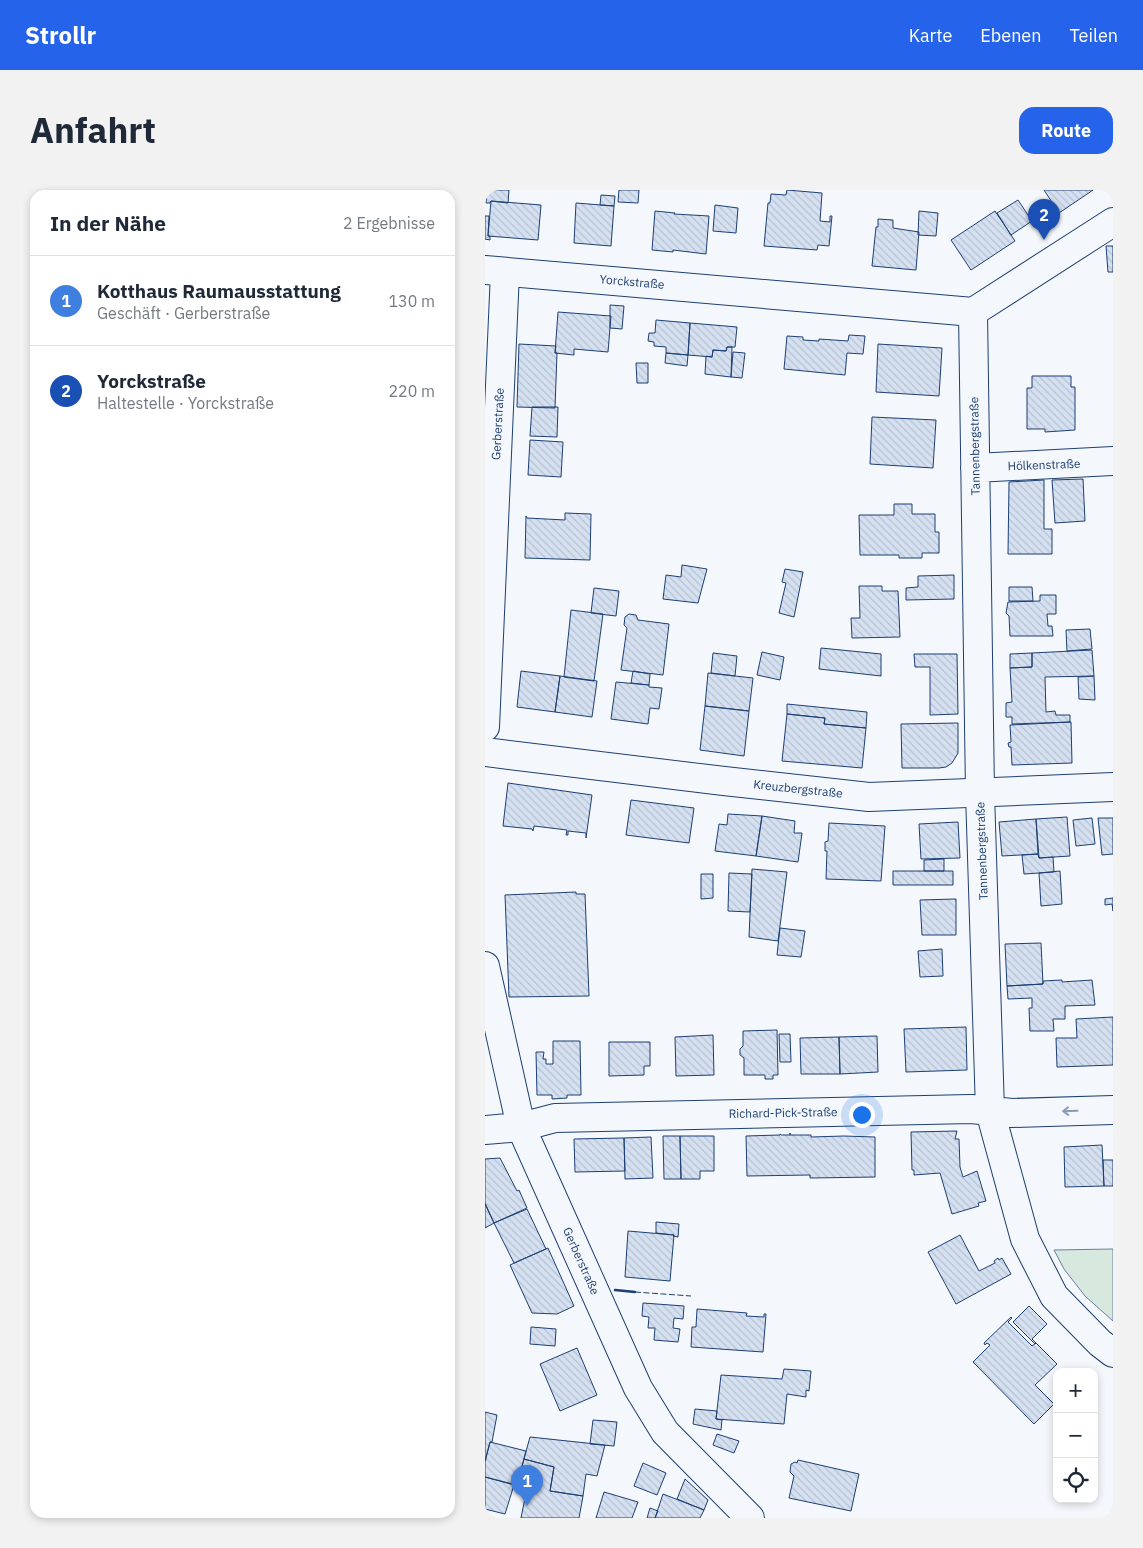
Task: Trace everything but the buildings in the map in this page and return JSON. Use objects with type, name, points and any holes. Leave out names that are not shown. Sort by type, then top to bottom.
[{"type":"street","points":[[973,312],[1113,222]]},
{"type":"street","name":"Yorckstraße","points":[[495,271],[973,312]]},
{"type":"street","name":"Gerberstraße","points":[[485,727],[495,271]]},
{"type":"street","name":"Tannenbergstraße","points":[[973,312],[980,793],[990,1111],[1025,1239],[1054,1296],[1100,1343],[1113,1353]]},
{"type":"street","name":"Hölkenstraße","points":[[975,468],[1113,462]]},
{"type":"street","name":"Kreuzbergstraße","points":[[485,752],[869,797],[1113,787]]},
{"type":"street","name":"Gerberstraße","points":[[485,966],[521,1127],[638,1388],[665,1432],[750,1518]]},
{"type":"street","name":"Richard-Pick-Straße","points":[[485,1130],[521,1127],[555,1118],[971,1109],[1013,1113],[1113,1110]]},
{"type":"shaded area","points":[[1113,1249],[1113,1321],[1085,1296],[1064,1269],[1054,1250]]},
{"type":"fence","points":[[635,1292],[691,1296]]},
{"type":"wall","points":[[615,1290],[635,1292]]},
{"type":"place","name":"Yorckstraße","points":[[1044,240]]},
{"type":"place","name":"Kotthaus Raumausstattung","points":[[527,1506]]}]
